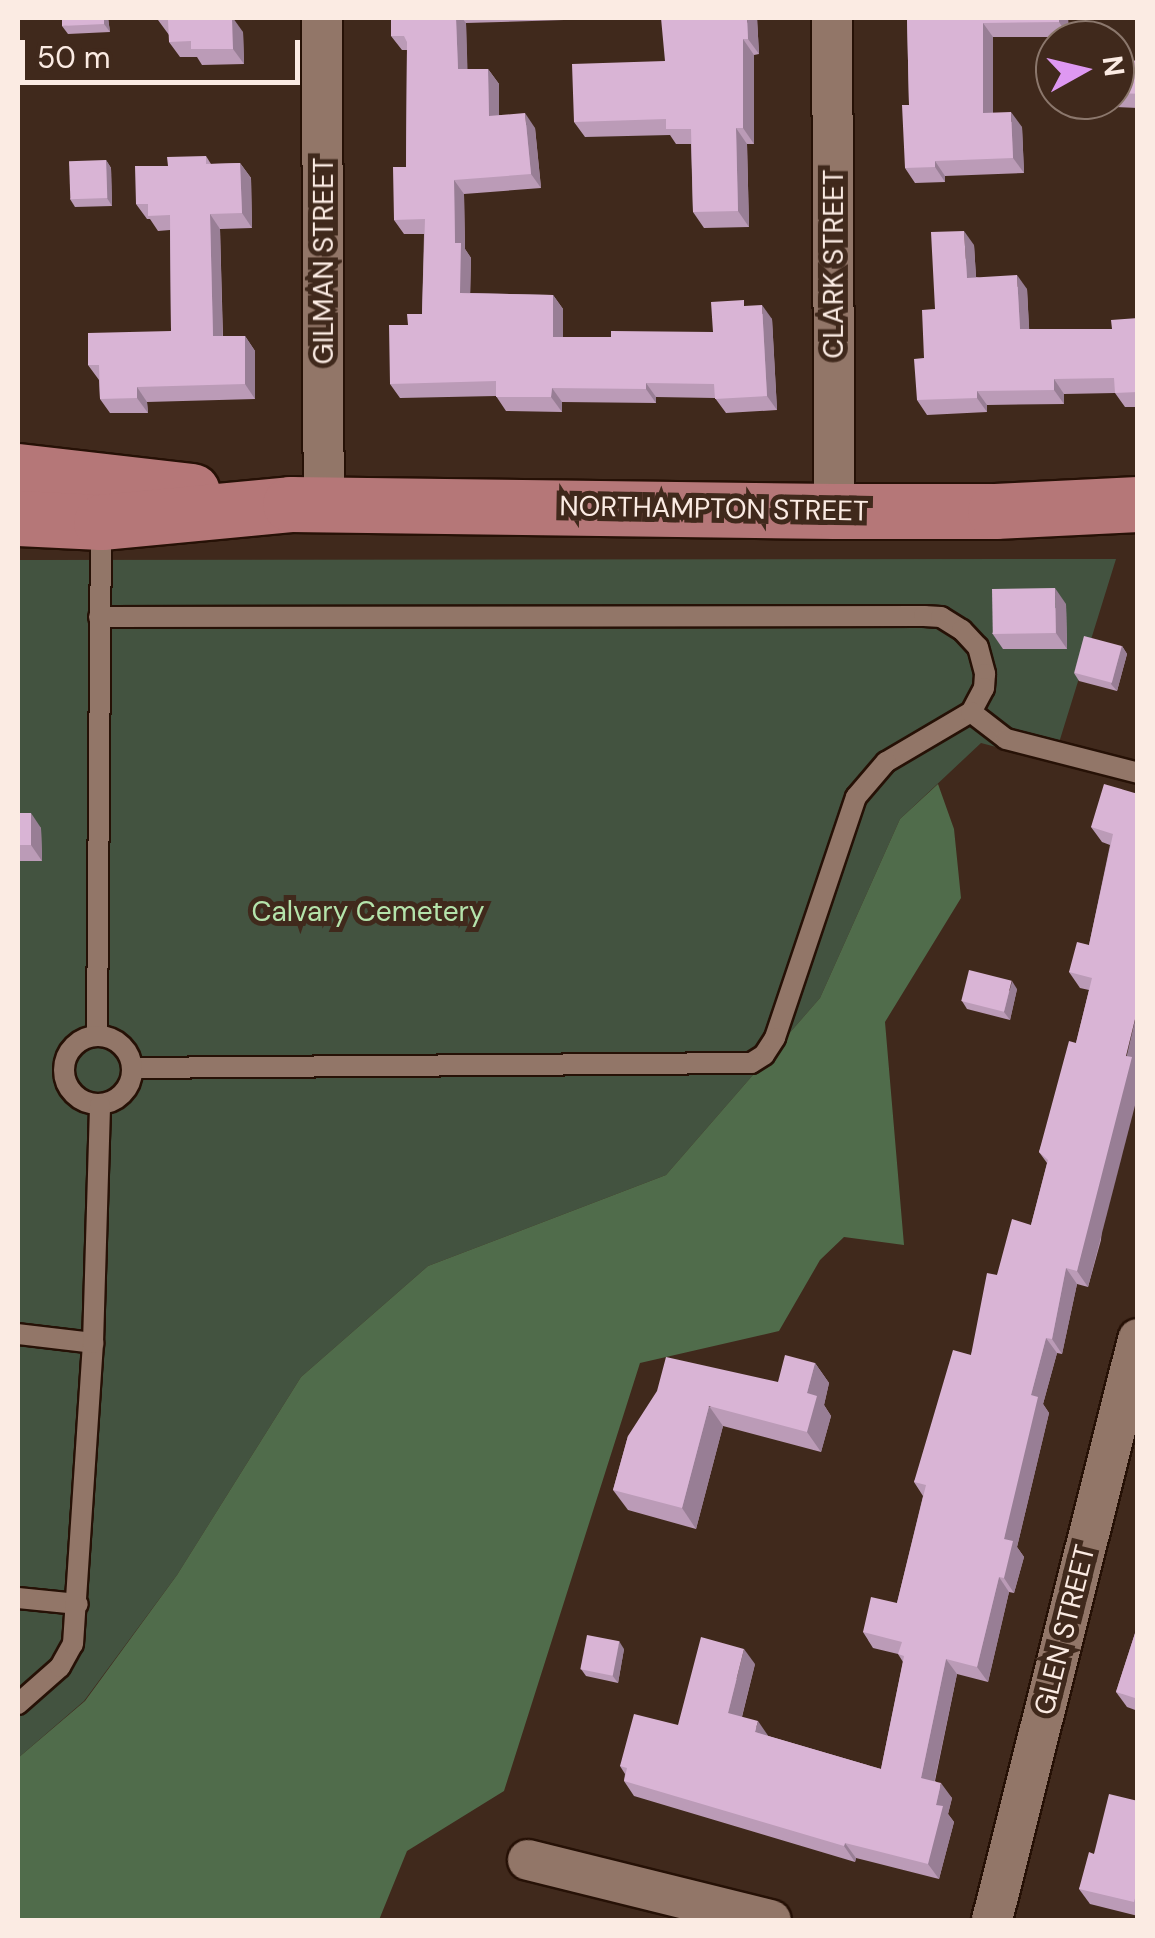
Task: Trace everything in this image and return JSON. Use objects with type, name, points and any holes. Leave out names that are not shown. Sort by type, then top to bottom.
[{"type":"main road","name":"NORTHAMPTON STREET","points":[[18,471],[307,504]]},
{"type":"main road","name":"NORTHAMPTON STREET","points":[[18,518],[101,522],[307,504],[995,511],[1138,504]]},
{"type":"street","name":"GILMAN STREET","points":[[307,504],[322,18]]},
{"type":"street","name":"CLARK STREET","points":[[832,18],[835,511]]},
{"type":"street","name":"GLEN STREET","points":[[992,1920],[1138,1339]]},
{"type":"street","points":[[528,1860],[771,1920]]},
{"type":"lane","points":[[97,1036],[101,522]]},
{"type":"lane","points":[[99,617],[941,617],[962,630],[983,660],[984,688],[971,712],[886,762],[864,784],[849,810],[774,1038],[764,1055],[751,1064],[133,1068]]},
{"type":"lane","points":[[971,712],[1006,739],[1138,773]]},
{"type":"lane","points":[[97,1036],[125,1049],[133,1068],[122,1096],[100,1105],[73,1095],[64,1074],[64,1063],[76,1044],[97,1036]]},
{"type":"lane","points":[[18,1704],[68,1656],[78,1604],[93,1343],[100,1105]]},
{"type":"lane","points":[[18,1334],[93,1343]]},
{"type":"lane","points":[[18,1598],[78,1604]]},
{"type":"green space","name":"Calvary Cemetery","points":[[1116,559],[1053,762],[981,743],[900,819],[820,998],[666,1175],[428,1266],[301,1377],[177,1575],[84,1701],[18,1758],[18,560]]},
{"type":"green space","points":[[938,784],[954,829],[961,898],[885,1022],[904,1245],[844,1237],[820,1260],[779,1331],[640,1363],[504,1791],[407,1851],[379,1920],[18,1920],[18,1758],[85,1701],[177,1575],[301,1377],[428,1266],[666,1175],[820,998],[900,819]]},
{"type":"building","points":[[62,18],[104,18],[104,24],[62,26]]},
{"type":"building","points":[[158,18],[232,18],[233,49],[191,49],[191,41],[169,42],[168,20]]},
{"type":"building","points":[[391,18],[456,18],[458,69],[488,69],[489,116],[525,113],[531,174],[454,180],[455,243],[461,243],[460,293],[553,295],[553,337],[611,337],[611,331],[713,332],[711,302],[744,300],[744,306],[762,305],[767,396],[715,399],[714,384],[646,383],[646,389],[552,388],[551,397],[496,397],[496,381],[390,384],[389,325],[408,325],[407,314],[422,314],[425,219],[394,220],[393,167],[406,167],[407,42],[404,36],[391,36]]},
{"type":"building","points":[[661,18],[747,18],[748,39],[743,39],[743,128],[736,128],[738,211],[693,212],[691,129],[666,129],[666,119],[574,122],[572,64],[665,61]]},
{"type":"building","points":[[907,18],[1059,18],[983,23],[983,113],[1011,112],[1013,158],[935,161],[935,167],[905,168],[902,105],[909,105]]},
{"type":"building","points":[[1135,61],[1137,94],[1135,94]]},
{"type":"building","points":[[206,156],[206,164],[240,163],[242,213],[210,214],[213,336],[245,336],[245,384],[137,387],[137,398],[100,399],[99,365],[88,365],[88,333],[171,331],[170,215],[148,216],[148,204],[136,204],[135,166],[168,166],[167,157]]},
{"type":"building","points":[[106,160],[107,198],[70,199],[69,161]]},
{"type":"building","points":[[964,231],[967,278],[1017,275],[1020,329],[1112,329],[1111,320],[1138,318],[1138,392],[1115,393],[1114,378],[1054,379],[1054,390],[977,391],[977,398],[917,400],[914,359],[924,358],[922,310],[935,309],[931,232]]},
{"type":"building","points":[[1055,588],[1056,633],[993,634],[992,589]]},
{"type":"building","points":[[1084,636],[1122,646],[1112,683],[1074,673]]},
{"type":"building","points":[[1104,784],[1138,794],[1138,1007],[1126,1056],[1132,1057],[1077,1271],[1066,1268],[1052,1339],[1046,1338],[1031,1395],[1038,1397],[1004,1539],[1013,1541],[1004,1578],[999,1577],[977,1667],[946,1659],[921,1778],[941,1783],[936,1805],[943,1806],[928,1864],[845,1843],[844,1846],[624,1781],[627,1768],[620,1766],[634,1714],[678,1725],[701,1637],[744,1649],[728,1713],[758,1721],[755,1732],[881,1769],[904,1656],[898,1654],[902,1642],[863,1632],[871,1597],[897,1603],[926,1485],[914,1482],[953,1350],[971,1355],[987,1273],[997,1275],[1012,1219],[1031,1225],[1048,1160],[1039,1152],[1069,1041],[1076,1043],[1092,978],[1069,972],[1077,942],[1089,945],[1113,834],[1091,827]]},
{"type":"building","points":[[18,813],[31,813],[31,845],[18,845]]},
{"type":"building","points":[[969,970],[1012,981],[1004,1012],[961,1001]]},
{"type":"building","points":[[785,1355],[815,1363],[807,1393],[817,1396],[807,1432],[709,1406],[682,1508],[613,1490],[628,1436],[657,1391],[666,1357],[778,1382]]},
{"type":"building","points":[[1138,1624],[1138,1699],[1116,1692]]},
{"type":"building","points":[[587,1635],[619,1641],[613,1676],[580,1669]]},
{"type":"building","points":[[1109,1794],[1138,1801],[1138,1887],[1134,1902],[1079,1889],[1089,1852],[1094,1854]]}]
